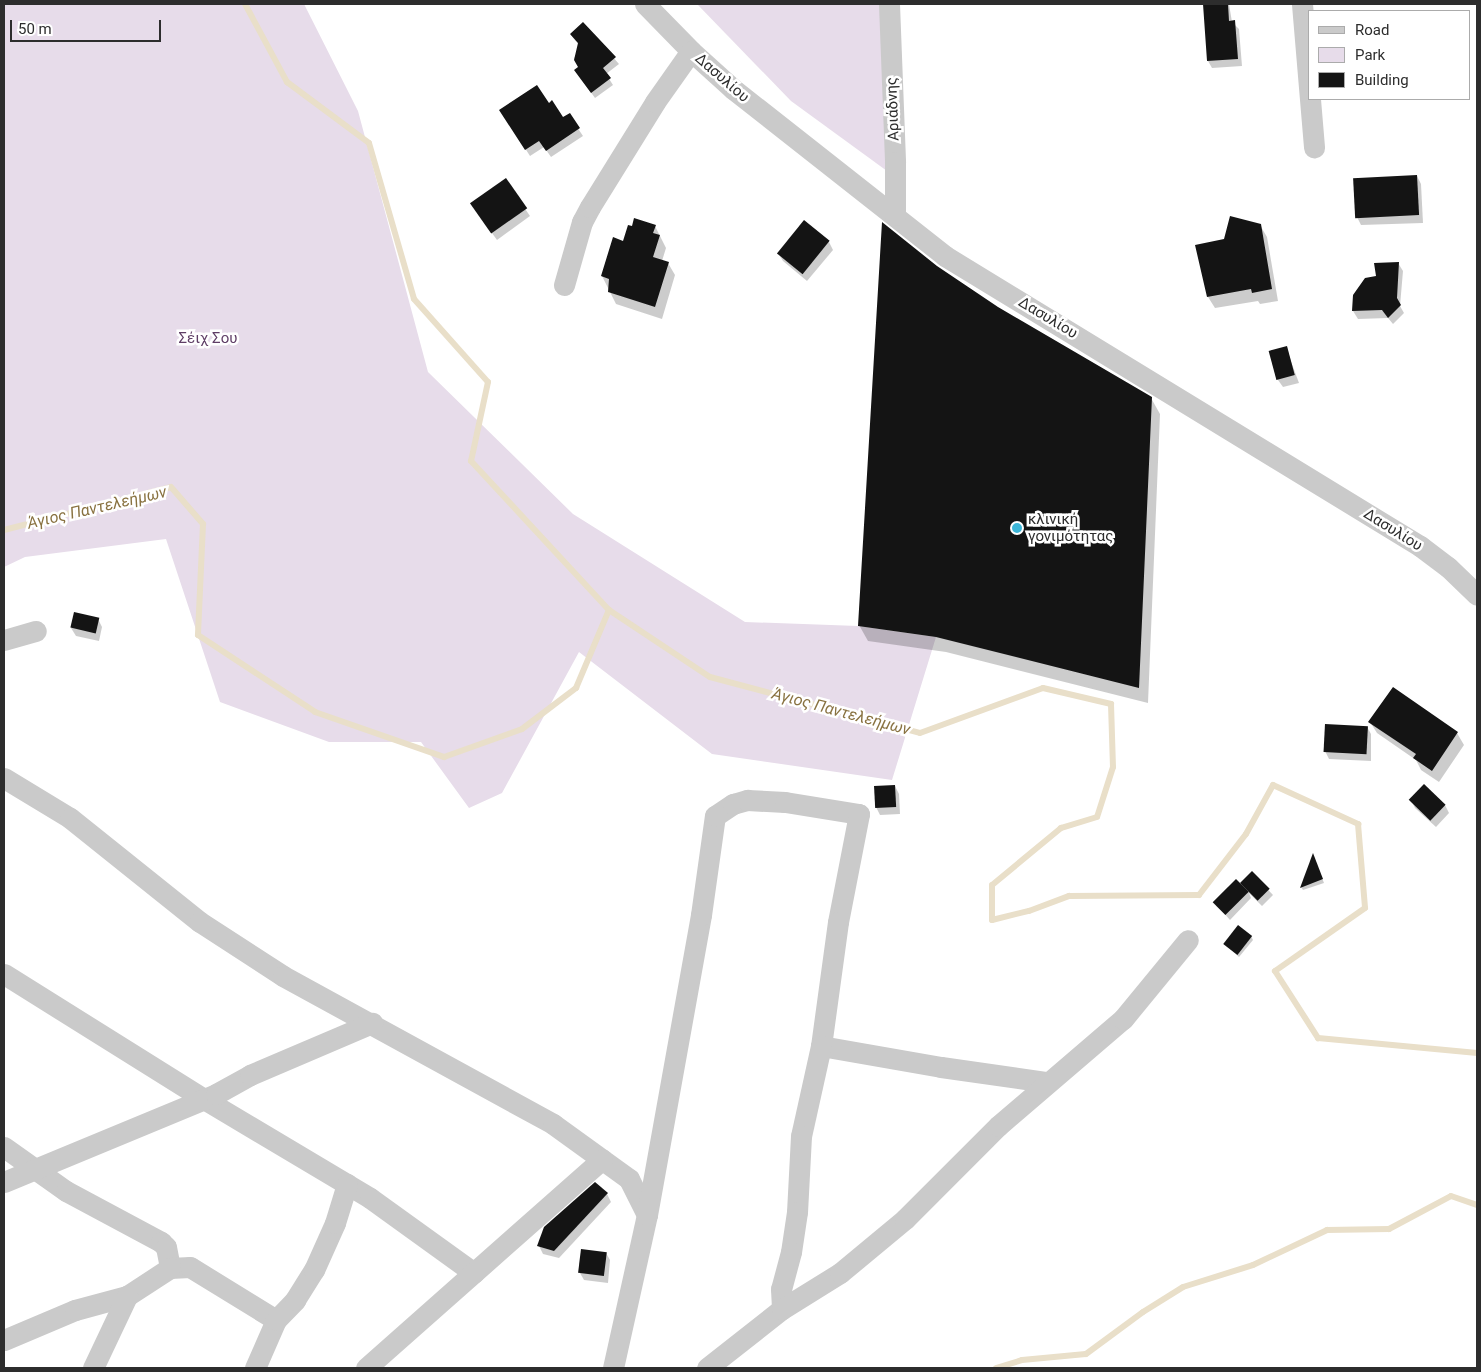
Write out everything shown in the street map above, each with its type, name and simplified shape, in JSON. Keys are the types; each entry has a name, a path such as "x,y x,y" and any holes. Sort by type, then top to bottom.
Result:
{"street":[{"name":"Δασυλίου","path":"645,4 691,51 734,89 945,256 1420,546 1448,567 1477,595"},
{"name":"Αριάδνης","path":"889,4 895,162 895,215"},
{"path":"1302,4 1308,76"},
{"path":"564,285 582,222 590,207 655,102 691,51"},
{"path":"1310,100 1314,148"},
{"path":"4,640 36,631"},
{"path":"4,778 70,818 217,934 283,976 372,1023 553,1124 629,1179 648,1215"},
{"path":"613,1368 648,1215 702,906 715,816 734,804 747,800 763,800 859,814 838,922 821,1046 801,1136 797,1212 791,1252 781,1289 782,1309"},
{"path":"707,1368 782,1309 840,1273 899,1225 998,1126 1047,1082 1076,1061 1123,1019 1188,940"},
{"path":"4,974 204,1099 347,1184 474,1273"},
{"path":"4,1182 204,1099 271,1066 372,1023"},
{"path":"821,1046 941,1067 1047,1082"},
{"path":"4,1147 38,1169 66,1191 161,1242 166,1247 170,1268"},
{"path":"366,1368 602,1159"},
{"path":"255,1368 276,1320 295,1300 314,1270 335,1223 347,1184"},
{"path":"4,1340 54,1318 127,1296 170,1268 190,1267 276,1320"},
{"path":"93,1368 127,1296"}],"green space":[{"name":"Σέιχ Σου","path":"4,4 304,4 358,111 428,372 573,514 745,622 858,626 936,637 892,780 712,754 579,652 502,793 469,808 421,742 329,742 220,702 166,539 25,557 4,567"},
{"path":"697,4 880,4 887,171 791,101"}],"building":[{"path":"1203,4 1228,4 1229,21 1235,20 1238,59 1207,61"},
{"path":"583,22 616,57 603,68 611,78 591,93 574,70 578,67 574,60 578,43 570,34"},
{"path":"537,85 549,103 552,100 563,117 570,113 580,128 546,151 539,141 525,150 499,110"},
{"path":"1417,175 1419,215 1355,218 1353,178"},
{"path":"506,178 527,208 491,234 470,203"},
{"path":"1230,216 1261,224 1272,289 1252,293 1251,289 1207,297 1195,245 1224,239"},
{"path":"634,218 656,225 653,233 660,235 653,257 669,262 655,307 608,292 609,279 601,276 613,237 623,241 628,225 632,226"},
{"path":"804,220 830,241 803,274 777,253"},
{"path":"882,222 937,266 998,307 1152,397 1139,688 936,637 858,626"},
{"path":"1399,262 1397,298 1401,305 1388,318 1382,310 1352,311 1353,295 1365,278 1376,276 1374,263"},
{"path":"1287,346 1295,375 1276,380 1269,351"},
{"path":"74,612 99,618 96,633 70,628"},
{"path":"1393,687 1458,732 1432,771 1413,758 1416,754 1368,722"},
{"path":"1325,724 1368,726 1366,754 1324,752"},
{"path":"1424,784 1446,805 1430,821 1409,800"},
{"path":"895,785 896,807 875,808 874,786"},
{"path":"1313,853 1323,879 1300,888"},
{"path":"1252,871 1270,889 1258,901 1240,883"},
{"path":"1236,879 1249,892 1225,915 1213,902"},
{"path":"1238,925 1252,936 1237,955 1223,944"},
{"path":"595,1182 608,1193 554,1251 537,1246 544,1227"},
{"path":"581,1249 607,1252 604,1276 578,1273"}],"waterway":[{"path":"245,4 287,82 369,143 414,299 488,382 471,461 609,610"},
{"name":"Άγιος Παντελεήμων","path":"4,530 171,487 203,524 198,635 315,712 444,757 522,729 576,688 609,610 710,677 920,733 1043,688 1111,704 1113,767 1097,817 1061,828 992,885 992,920 1029,911 1069,896 1199,895 1246,834 1273,785 1358,824 1365,908 1275,971 1318,1038 1477,1053"},
{"path":"996,1368 1022,1360 1086,1354 1143,1312 1183,1287 1253,1265 1327,1230 1389,1229 1451,1196 1477,1205"}],"place":[{"name":"κλινική γονιμότητας","path":"1017,528"}]}
